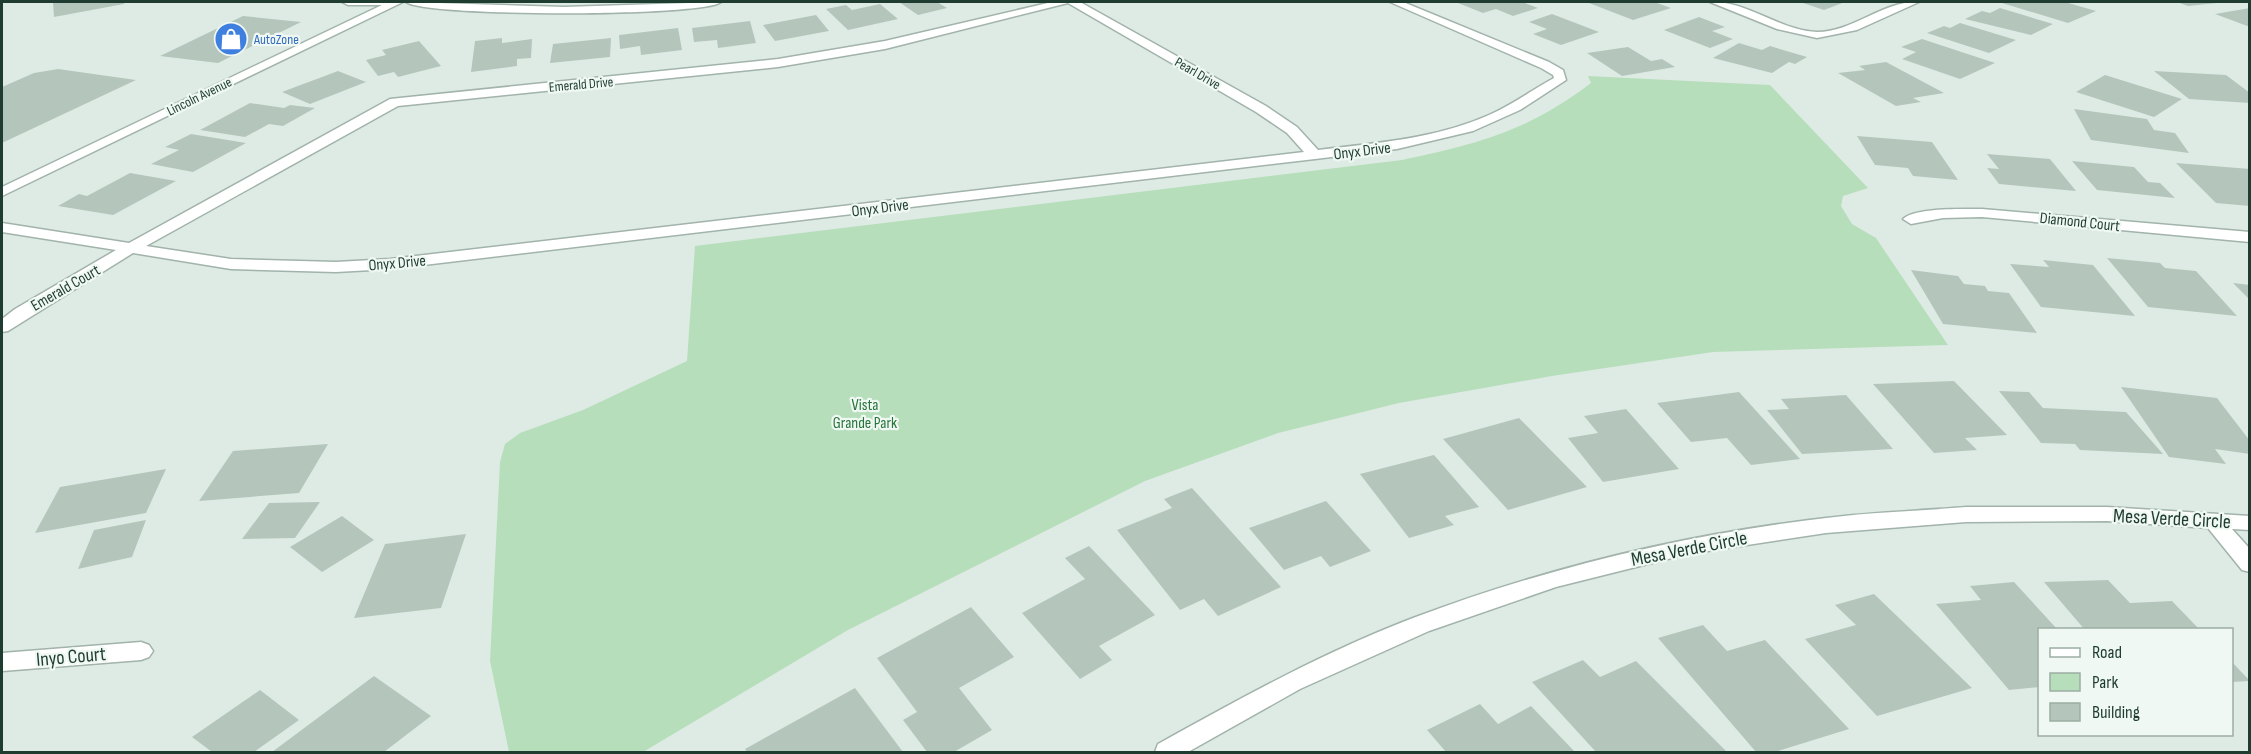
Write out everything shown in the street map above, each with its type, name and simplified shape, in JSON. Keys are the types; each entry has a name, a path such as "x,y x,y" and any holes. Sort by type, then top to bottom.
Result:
{"street":[{"path":"348,2 381,2"},
{"name":"Lincoln Avenue","path":"2,192 397,2"},
{"path":"412,2 480,8 575,10 716,2"},
{"name":"Emerald Drive","path":"129,249 395,102 676,75 800,60 885,45 1064,2"},
{"name":"Pearl Drive","path":"1073,2 1261,109 1292,130 1315,155"},
{"name":"Onyx Drive","path":"2,226 129,249 231,264 336,267 390,264 1397,145 1456,132 1509,111 1560,80 1559,73 1545,65 1395,2"},
{"path":"1716,2 1798,31 1818,35 1841,30 1913,2"},
{"name":"Diamond Court","path":"1911,219 1943,214 1982,213 2250,237"},
{"name":"Emerald Court","path":"2,327 21,313 129,249"},
{"name":"Mesa Verde Circle","path":"1167,753 1219,720 1327,664 1437,617 1629,559 1712,541 1801,527 2002,513 2094,514 2212,519 2250,523"},
{"path":"2212,519 2250,564"},
{"name":"Inyo Court","path":"2,662 141,651"}],"green space":[{"name":"Vista Grande Park","path":"1588,76 1770,85 1868,188 1843,196 1841,206 1852,224 1876,238 1948,345 1713,352 1552,376 1399,403 1278,433 1145,481 848,630 643,752 509,752 490,661 500,462 505,444 520,433 583,410 687,361 695,246 1402,160 1501,134 1568,99 1591,83"}],"building":[{"path":"53,2 124,2 124,4 54,17"},
{"path":"899,2 937,2 947,8 918,15"},
{"path":"1522,2 1538,8 1513,16 1496,9 1483,13 1458,3"},
{"path":"1654,2 1671,8 1633,20 1589,3"},
{"path":"1800,2 1845,2 1824,10"},
{"path":"2065,2 2096,11 2068,23 2002,3"},
{"path":"2177,2 2217,2 2217,3 2188,6"},
{"path":"880,4 898,19 848,30 826,9 846,5 852,10"},
{"path":"2000,8 2053,24 2031,35 1965,19 1982,11 1990,13"},
{"path":"2250,8 2250,27 2215,14"},
{"path":"1552,14 1599,32 1561,45 1533,34 1547,29 1529,22"},
{"path":"816,15 829,31 775,41 763,25"},
{"name":"AutoZone","path":"243,16 301,22 218,63 160,56"},
{"path":"1699,17 1725,27 1712,31 1733,39 1710,48 1664,30"},
{"path":"750,21 756,43 718,48 717,40 694,42 692,28"},
{"path":"1960,23 2016,40 1989,53 1927,33 1944,26 1950,28"},
{"path":"678,28 682,50 641,55 640,46 620,49 619,35"},
{"path":"502,38 502,43 532,39 531,58 517,59 517,66 471,72 475,41"},
{"path":"611,38 610,57 550,63 553,44"},
{"path":"1922,39 1995,63 1960,79 1902,59 1916,52 1901,47"},
{"path":"419,41 441,66 398,77 394,72 378,76 366,60 386,55 382,50"},
{"path":"1739,43 1762,50 1770,46 1807,57 1795,64 1789,62 1772,73 1713,58"},
{"path":"1628,47 1651,61 1662,59 1675,67 1622,76 1587,53"},
{"path":"1886,62 1944,93 1913,98 1921,102 1896,106 1838,73 1865,70 1859,66"},
{"path":"58,69 136,80 2,143 2,87 34,73"},
{"path":"338,71 366,82 310,104 282,92"},
{"path":"2154,71 2226,75 2250,93 2250,103 2189,99"},
{"path":"2105,75 2182,99 2154,117 2076,92"},
{"path":"250,103 284,108 290,105 315,108 283,126 269,124 245,137 200,130"},
{"path":"2074,109 2147,119 2154,130 2175,133 2189,153 2091,140"},
{"path":"191,134 246,143 193,172 151,164 179,150 165,147"},
{"path":"1857,136 1932,142 1958,180 1913,176 1908,168 1875,165"},
{"path":"1987,154 2050,159 2076,191 1999,184 1987,168 1999,169"},
{"path":"2072,161 2134,167 2148,182 2160,183 2175,198 2097,190"},
{"path":"2176,163 2250,169 2250,206 2216,203"},
{"path":"130,173 176,181 113,215 58,206 79,194 87,196"},
{"path":"2107,258 2160,263 2165,268 2196,271 2237,316 2148,307"},
{"path":"2043,260 2093,265 2135,316 2041,307 2010,264 2049,267"},
{"path":"1911,270 1958,276 1964,284 1985,286 1988,291 2009,293 2037,333 1943,324"},
{"path":"2233,283 2250,285 2250,300"},
{"path":"1954,381 2007,435 1965,438 1977,450 1934,453 1873,384"},
{"path":"2121,387 2217,398 2250,441 2250,454 2215,449 2226,464 2169,457"},
{"path":"1999,391 2029,392 2043,408 2126,412 2163,454 2080,450 2075,444 2041,443"},
{"path":"1739,392 1800,459 1751,465 1727,438 1691,442 1657,403"},
{"path":"1846,395 1893,449 1802,454 1767,410 1789,409 1781,399"},
{"path":"1626,409 1679,469 1603,482 1568,438 1598,433 1584,416"},
{"path":"1519,418 1587,487 1508,510 1443,439"},
{"path":"328,444 299,493 199,501 233,451"},
{"path":"1434,455 1479,507 1445,516 1454,525 1409,538 1360,474"},
{"path":"166,469 146,513 35,533 60,487"},
{"path":"1192,488 1281,587 1218,616 1204,599 1180,610 1117,530 1172,508 1164,499"},
{"path":"1326,501 1371,551 1330,567 1321,556 1284,570 1249,528"},
{"path":"320,502 295,538 242,539 269,503"},
{"path":"342,516 374,540 322,572 290,547"},
{"path":"146,520 132,557 78,569 94,530"},
{"path":"466,534 441,608 354,618 385,544"},
{"path":"1089,546 1155,615 1099,646 1112,660 1080,679 1022,613 1085,579 1065,558"},
{"path":"2108,580 2130,603 2172,601 2198,628 2083,628 2044,582"},
{"path":"2014,582 2056,628 2038,628 2038,687 2009,690 1936,604 1981,600 1970,586"},
{"path":"1874,594 1972,688 1877,716 1805,639 1856,625 1835,605"},
{"path":"971,607 1014,657 959,688 992,730 954,752 927,752 903,720 917,712 877,658"},
{"path":"1703,625 1727,651 1765,640 1849,729 1775,752 1756,752 1658,638"},
{"path":"1583,660 1600,677 1636,661 1727,752 1596,752 1532,682"},
{"path":"2233,663 2250,681 2233,682"},
{"path":"374,676 431,716 384,752 272,752"},
{"path":"855,688 903,752 747,752 745,749"},
{"path":"260,690 299,720 254,752 212,752 192,737"},
{"path":"1480,704 1498,724 1531,706 1575,752 1446,752 1427,730"}],"place":[{"name":"AutoZone","path":"231,39"}]}
